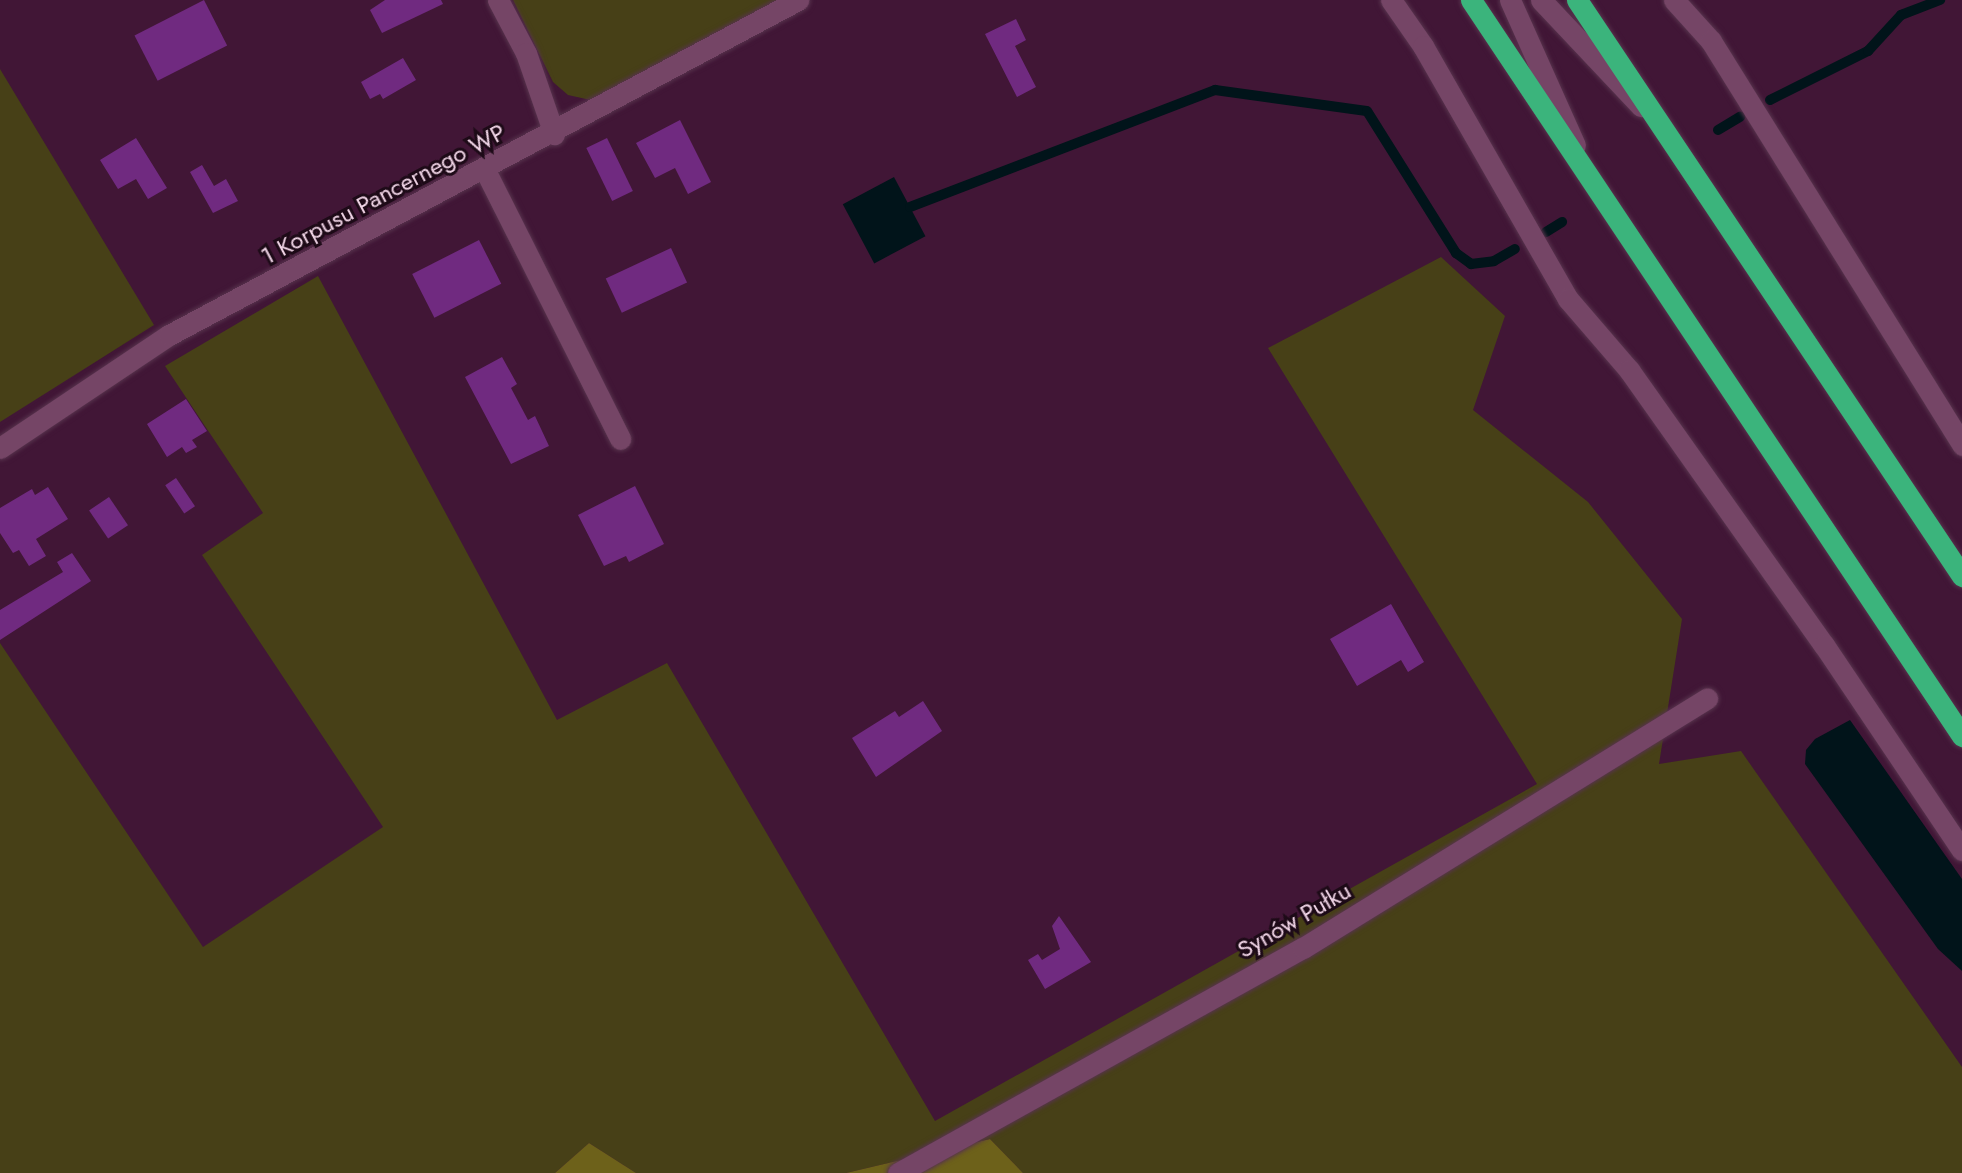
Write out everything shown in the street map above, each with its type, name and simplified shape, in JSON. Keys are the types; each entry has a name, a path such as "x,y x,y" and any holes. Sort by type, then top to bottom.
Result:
{"highway":[{"path":"1471,0 1962,736"},
{"path":"1577,0 1962,576"}],"street":[{"path":"498,0 526,53 554,134"},
{"name":"1 Korpusu Pancernego WP","path":"0,448 169,335 554,134 798,0"},
{"path":"1391,0 1423,46 1568,299 1629,370 1824,645 1962,850"},
{"path":"1510,0 1590,179"},
{"path":"1541,0 1665,131"},
{"path":"1674,0 1711,41 1962,445"},
{"path":"485,170 620,439"},
{"name":"Synów Pułku","path":"898,1173 1303,948 1707,698"}],"shaded area":[{"path":"513,0 779,0 595,101 568,95 553,82"},
{"path":"0,69 154,325 0,422"},
{"path":"894,177 925,236 874,263 843,204"},
{"path":"1441,257 1505,316 1473,410 1588,502 1682,619 1659,764 1741,751 1962,1067 1962,1173 1023,1173 990,1139 846,1173 636,1173 589,1143 555,1173 0,1173 0,643 203,947 383,827 202,555 263,513 165,366 318,276 557,720 667,663 935,1121 1537,784 1268,348"},
{"path":"1850,720 1962,879 1962,971 1938,949 1805,764 1806,750 1815,739"},
{"path":"990,1139 1023,1173 846,1173"},
{"path":"589,1143 636,1173 555,1173"}],"building":[{"path":"204,0 227,45 158,81 135,35"},
{"path":"385,0 441,0 443,4 382,33 370,10"},
{"path":"1016,19 1026,40 1015,46 1036,87 1017,97 985,34"},
{"path":"403,58 416,80 383,99 380,94 370,99 361,82"},
{"path":"680,120 711,182 688,194 675,168 655,178 636,143"},
{"path":"136,138 167,188 148,199 136,179 118,189 100,160"},
{"path":"607,138 633,191 612,201 586,148"},
{"path":"202,165 214,186 226,179 238,201 213,213 190,172"},
{"path":"479,240 501,284 434,318 412,274"},
{"path":"671,248 687,282 622,313 606,278"},
{"path":"502,357 517,384 511,388 528,420 535,416 549,446 511,464 465,377"},
{"path":"186,399 207,431 192,440 197,447 186,453 182,447 167,457 147,424"},
{"path":"176,478 195,506 184,513 165,485"},
{"path":"635,486 664,544 629,562 626,556 604,566 578,515"},
{"path":"48,487 68,519 36,539 46,556 29,566 19,550 13,553 0,533 0,508 32,489 35,495"},
{"path":"109,497 128,525 108,539 89,510"},
{"path":"72,553 91,581 0,640 0,610 63,572 57,562"},
{"path":"1391,604 1424,662 1408,672 1401,660 1357,686 1330,639"},
{"path":"923,701 942,731 876,777 852,738 895,711 899,717"},
{"path":"1059,916 1091,962 1045,989 1028,960 1038,954 1042,960 1060,949 1052,926"}],"waterway":[{"path":"1770,100 1868,51 1901,15 1940,0"},
{"path":"910,207 1215,90 1367,111 1456,253 1471,264 1494,261 1515,249"},
{"path":"1718,130 1740,117"},
{"path":"1546,232 1562,222"}]}
